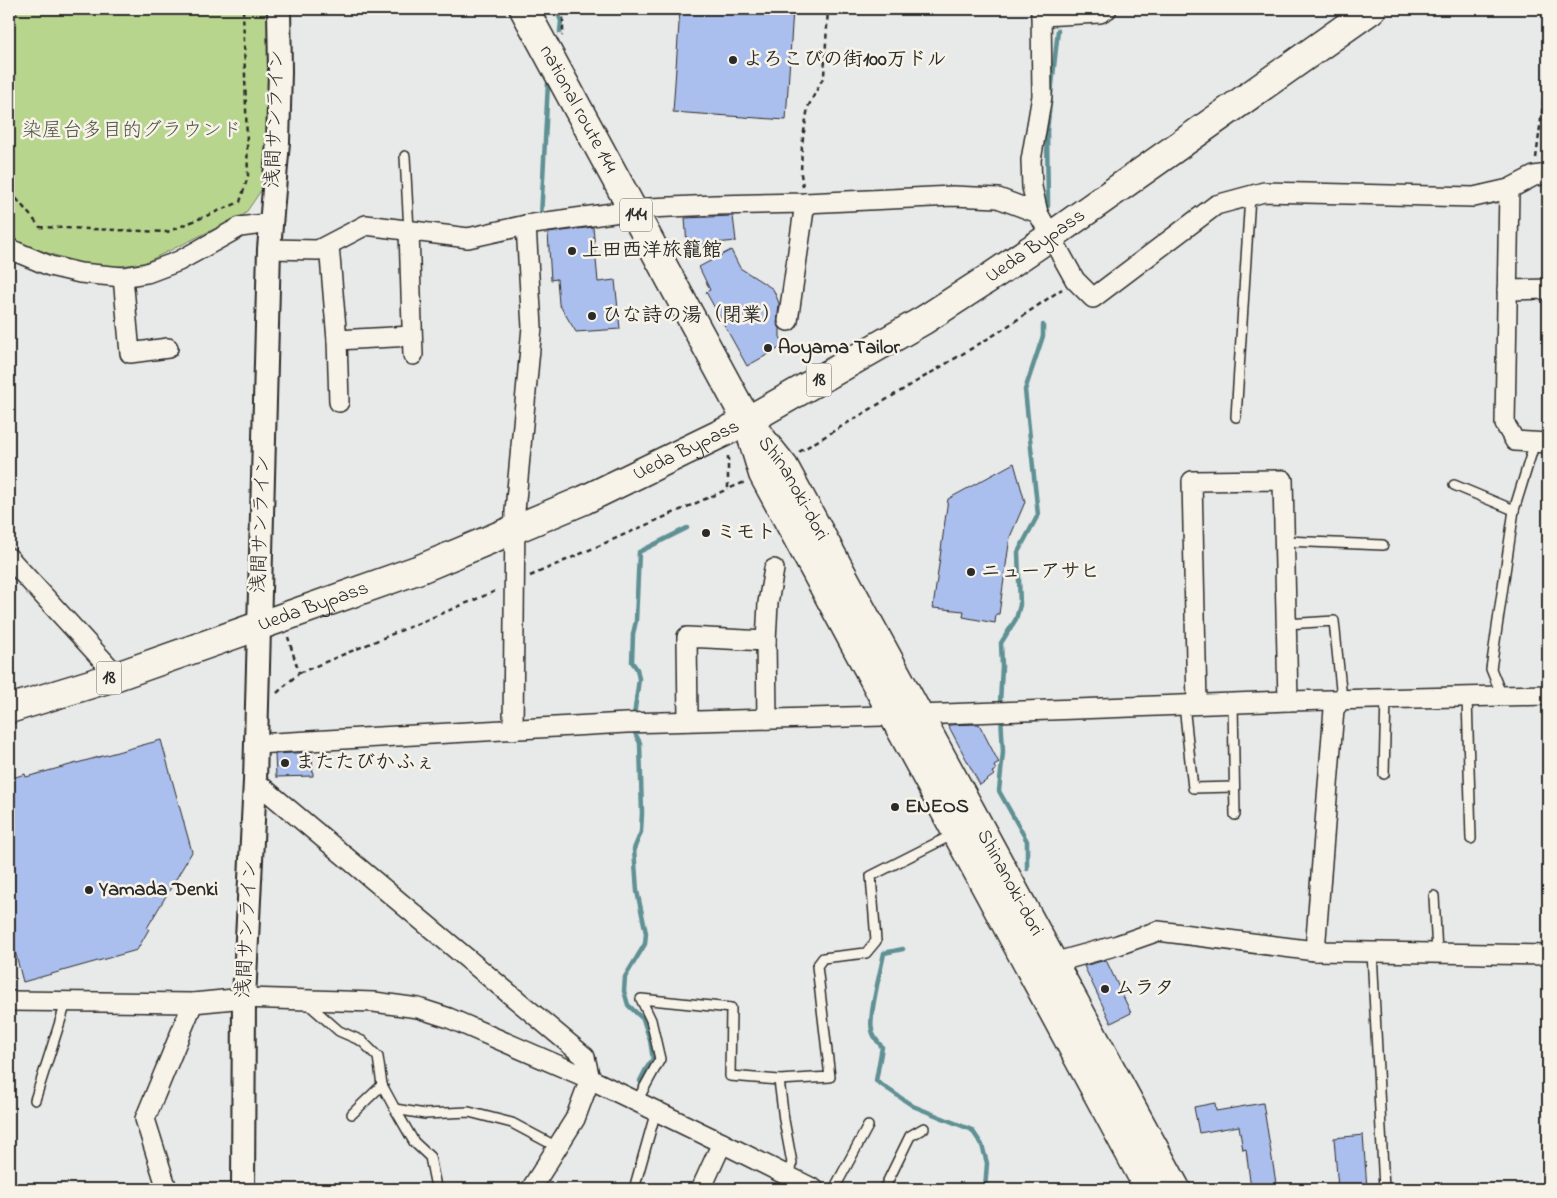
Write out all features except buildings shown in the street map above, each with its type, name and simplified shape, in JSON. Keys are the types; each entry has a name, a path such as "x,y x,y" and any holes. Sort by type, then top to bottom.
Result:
{"highway":[{"name":"national route 144","path":"524,9 747,421"},
{"name":"Ueda Bypass","path":"9,709 117,676 420,568 584,500 747,421 924,320 1044,225 1372,9"},
{"name":"Shinanoki-dori","path":"747,421 784,467 906,715 956,832 1149,1189"},
{"name":"Ueda Bypass","path":"9,693 208,644"},
{"name":"Shinanoki-dori","path":"906,715 1053,962 1176,1189"}],"street":[{"name":"浅間サンライン","path":"243,1189 244,998 255,781 269,249 280,72 279,9"},
{"path":"1107,9 1100,13 1041,13 1042,96 1031,160 1032,187 1044,225 1075,280 1093,298 1216,205 1264,192 1474,197 1509,189 1541,175"},
{"path":"1509,189 1505,424 1515,441 1541,443"},
{"path":"269,249 318,250 366,225 468,238 526,225 649,208 953,196 998,198 1044,225"},
{"path":"788,321 805,203"},
{"path":"10,249 50,266 65,270 123,276 147,273 178,261 240,227 271,223"},
{"path":"513,730 515,511 532,328 526,225"},
{"path":"409,230 413,355"},
{"path":"330,245 337,340 339,402"},
{"path":"123,276 130,352 168,348"},
{"path":"1507,290 1548,289"},
{"path":"337,340 412,336"},
{"path":"1190,704 1192,481 1283,480 1288,701"},
{"path":"9,558 110,668"},
{"path":"768,719 766,641 768,603 774,569"},
{"path":"688,721 687,638 766,641"},
{"path":"256,744 688,721 1386,698 1548,695"},
{"path":"1315,951 1334,709 1342,700"},
{"path":"255,781 585,1057 590,1079 575,1118 530,1189"},
{"path":"1053,962 1158,931 1315,951 1548,955"},
{"path":"9,1001 193,1003 244,998 374,1002 418,1008 449,1018 590,1079 814,1189"},
{"path":"167,1189 144,1119 193,1003"},
{"path":"701,1189 722,1143"}],"lane":[{"path":"405,156 409,230"},
{"path":"1236,417 1250,196"},
{"path":"1502,696 1491,669 1514,510 1541,443"},
{"path":"1454,485 1514,510"},
{"path":"1285,541 1383,545"},
{"path":"1286,624 1334,621 1342,700"},
{"path":"1467,697 1471,839"},
{"path":"1384,774 1386,698"},
{"path":"1233,703 1235,815"},
{"path":"1190,704 1193,788 1234,787"},
{"path":"637,1101 660,1059 651,1020 641,999 731,1008 730,1076 779,1080 830,1077 817,966 823,958 866,953 876,941 871,876 956,832"},
{"path":"1434,896 1437,953"},
{"path":"1372,952 1384,1189"},
{"path":"304,1000 339,1031 362,1041 378,1057 382,1084 394,1109 414,1142 430,1156 436,1187"},
{"path":"35,1100 66,1002"},
{"path":"779,1080 792,1162 787,1175"},
{"path":"352,1114 382,1084"},
{"path":"394,1109 425,1114 469,1112 512,1123 557,1147"},
{"path":"634,1189 656,1111"},
{"path":"834,1189 868,1126"},
{"path":"884,1189 910,1136 924,1128"}],"path":[{"path":"9,22 18,9"},
{"path":"9,118 15,197 40,227 167,232 240,202 248,176 243,9"},
{"path":"560,9 563,18 564,34"},
{"path":"805,203 801,174 802,144 808,107 824,76 828,9"},
{"path":"1541,175 1543,104 1548,84"},
{"path":"794,455 999,332 1075,280"},
{"path":"728,456 728,489 751,480"},
{"path":"274,696 299,673 288,636"}],"green space":[{"name":"染屋台多目的グラウンド","path":"9,9 269,9 271,78 266,183 245,214 144,263 112,267 83,264 19,244 9,228"}],"waterway":[{"path":"556,9 561,21 560,32"},
{"path":"1048,206 1047,131 1058,30"},
{"path":"541,217 548,83"},
{"path":"1000,703 1001,643 1016,619 1020,605 1018,552 1038,515 1025,390 1043,336 1043,325"},
{"path":"634,716 639,679 637,669 632,662 639,552 687,528"},
{"path":"1001,715 1003,752 999,791 1027,841 1027,869"},
{"path":"634,731 640,743 642,813 641,832 634,849 637,891 646,933 645,944 625,977 624,991 628,1005 643,1019 650,1040 653,1059 640,1081 643,1085"},
{"path":"903,949 884,953 875,993 871,1024 875,1037 882,1047 876,1081 913,1106 972,1130 982,1145 987,1163 985,1189"}],"place":[{"name":"よろこびの街100万ドル","path":"733,60"},
{"name":"上田西洋旅籠館","path":"572,251"},
{"name":"ひな詩の湯（閉業）","path":"592,316"},
{"name":"Aoyama Tailor","path":"768,348"},
{"name":"ミモト","path":"706,533"},
{"name":"ニューアサヒ","path":"971,572"},
{"name":"またたびかふぇ","path":"285,763"},
{"name":"ENEOS","path":"895,807"},
{"name":"Yamada Denki","path":"89,890"},
{"name":"ムラタ","path":"1105,989"}]}
